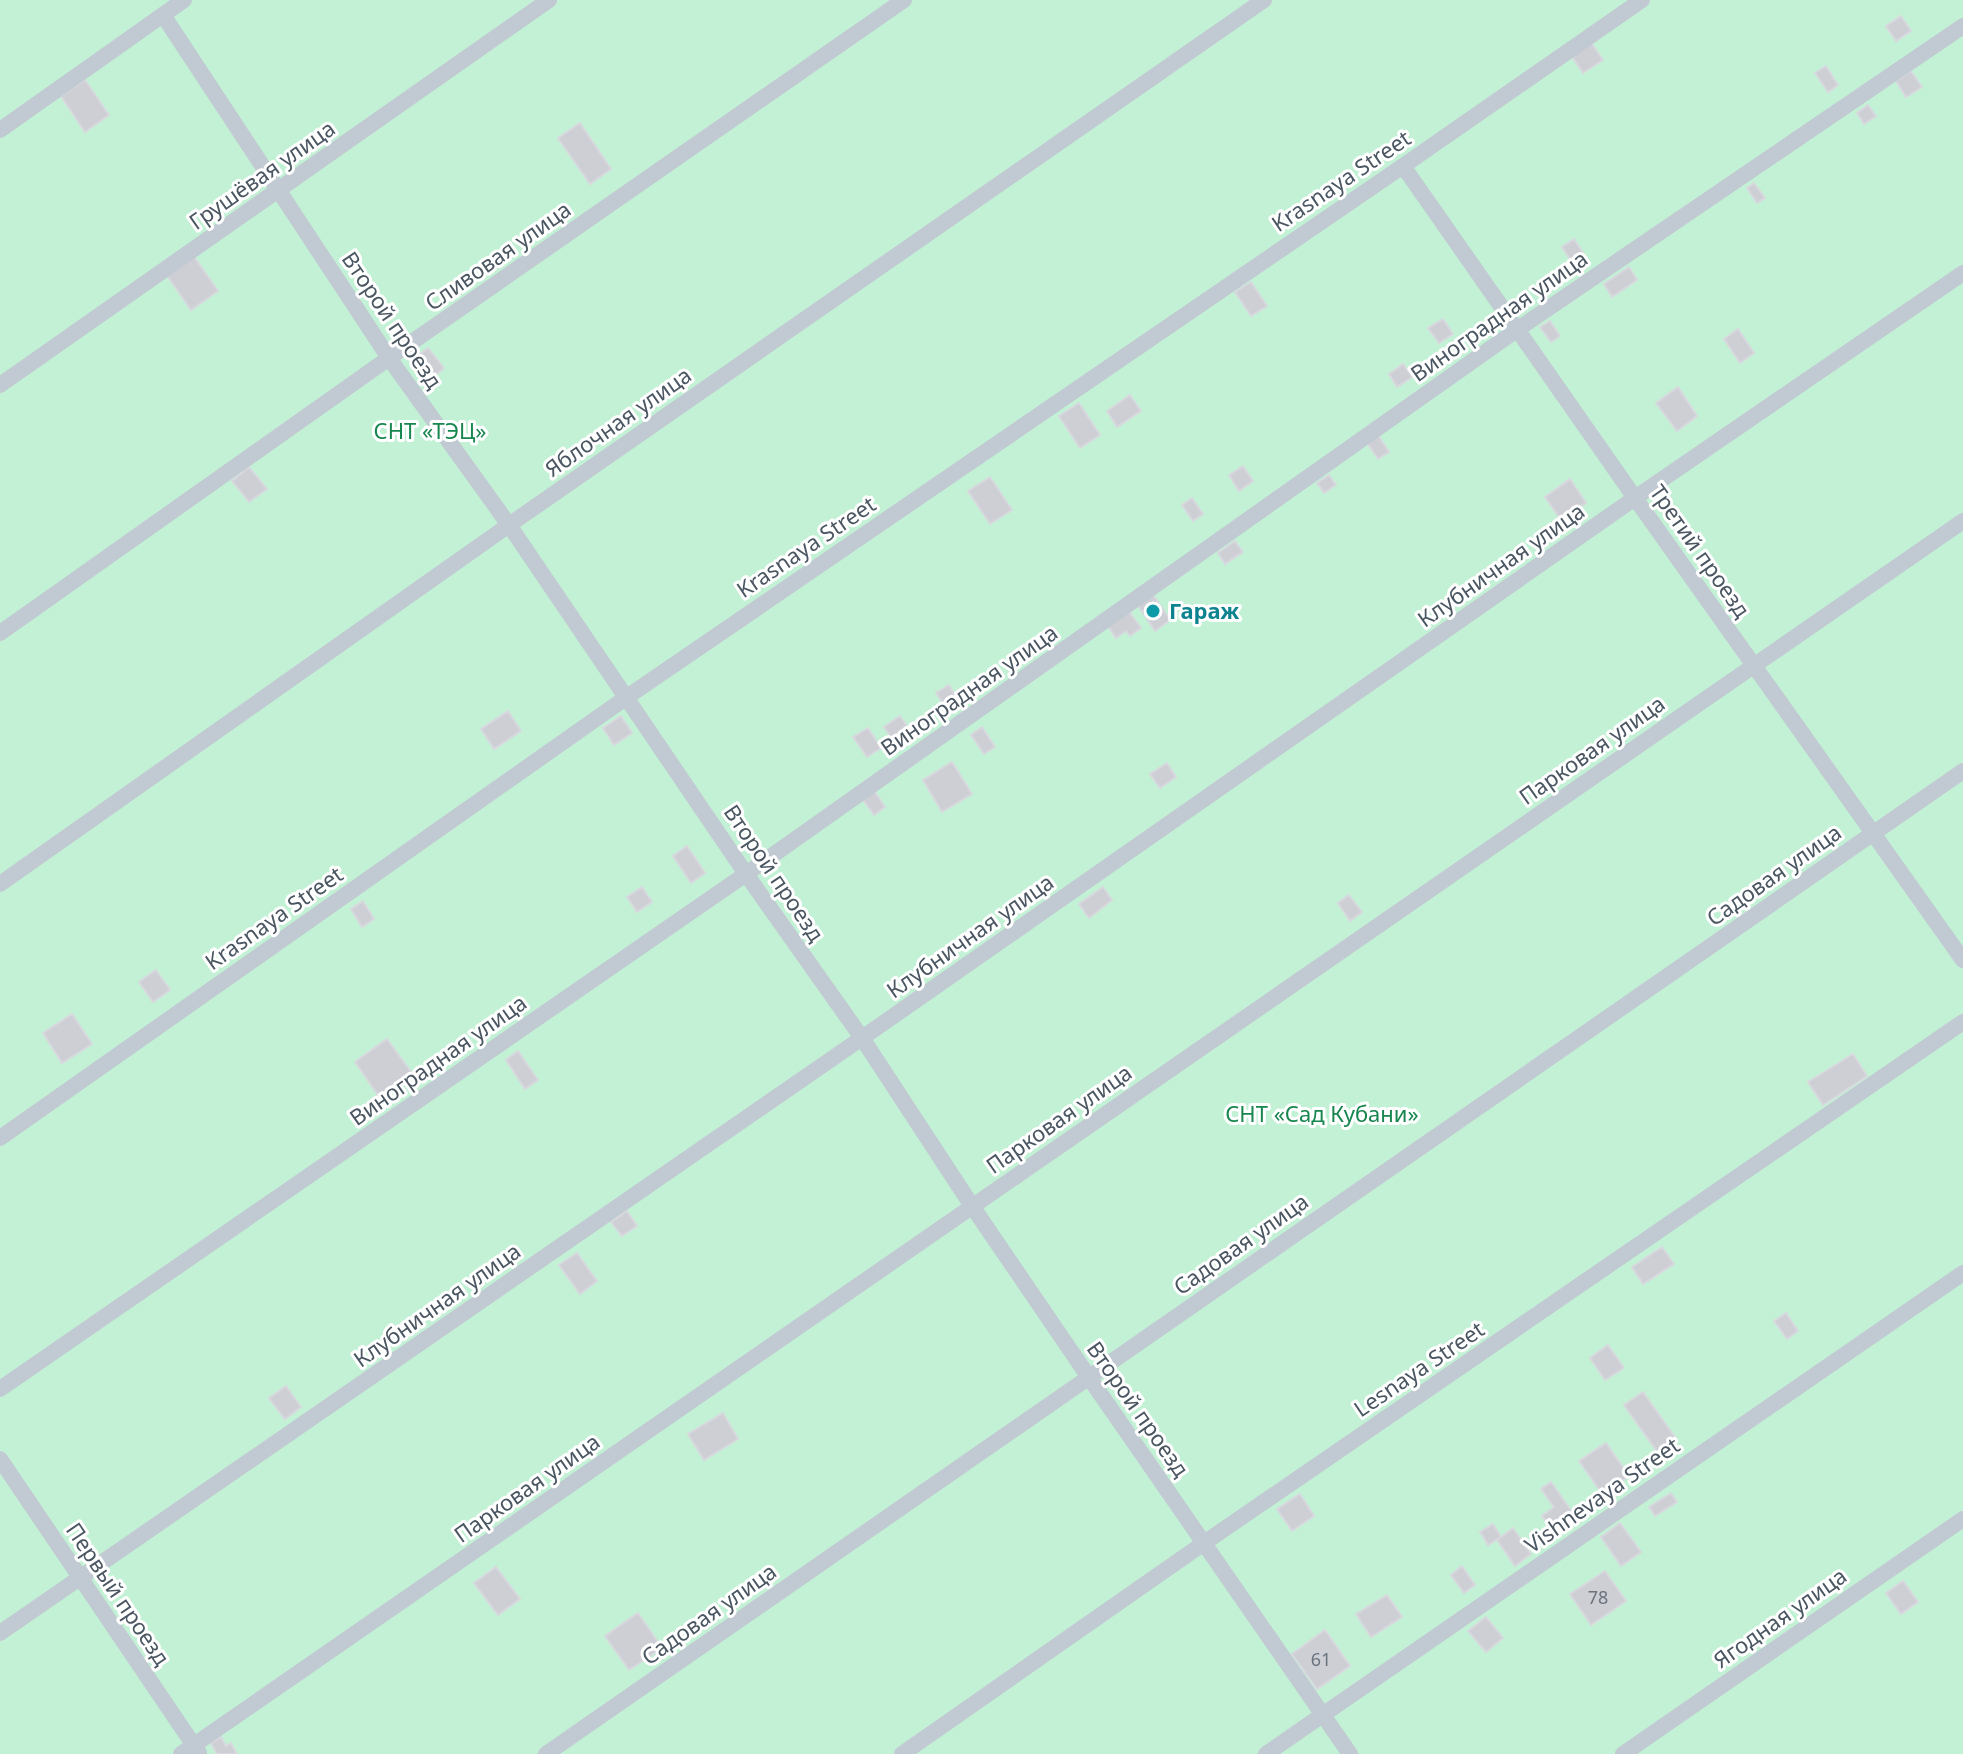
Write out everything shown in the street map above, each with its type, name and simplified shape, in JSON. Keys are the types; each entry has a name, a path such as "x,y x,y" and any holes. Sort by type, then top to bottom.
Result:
{"street":[{"path":"0,130 184,0"},
{"name":"Грушёвая улица","path":"0,385 549,0"},
{"name":"Сливовая улица","path":"0,633 904,0"},
{"name":"Яблочная улица","path":"0,884 509,525 1264,0"},
{"name":"Krasnaya Street","path":"0,1138 627,697 1642,0"},
{"name":"Второй проезд","path":"163,15 389,358 509,525 746,874 862,1038 1088,1376 1350,1754"},
{"name":"Виноградная улица","path":"0,1389 746,874 1518,329 1963,26"},
{"name":"Третий проезд","path":"1403,166 1963,960"},
{"name":"Клубничная улица","path":"0,1633 1963,273"},
{"name":"Парковая улица","path":"191,1751 1963,521"},
{"name":"Садовая улица","path":"546,1754 1963,771"},
{"name":"Lesnaya Street","path":"902,1754 1963,1022"},
{"name":"Vishnevaya Street","path":"1266,1754 1963,1273"},
{"name":"Первый проезд","path":"0,1459 191,1751"},
{"name":"Ягодная улица","path":"1623,1754 1963,1519"}],"green space":[{"name":"СНТ «Сад Кубани»","path":"0,0 1963,0 1963,1754 0,1754"}],"building":[{"path":"1901,16 1911,31 1896,41 1886,26"},
{"path":"1590,41 1603,60 1583,73 1570,54"},
{"path":"1826,66 1838,85 1828,92 1815,73"},
{"path":"1911,71 1922,87 1906,97 1896,81"},
{"path":"85,80 109,115 85,132 61,96"},
{"path":"1868,105 1876,116 1864,124 1857,113"},
{"path":"580,123 611,169 590,184 558,138"},
{"path":"1754,183 1765,198 1757,203 1747,188"},
{"path":"1574,239 1583,253 1571,261 1562,247"},
{"path":"193,255 218,291 191,310 166,274"},
{"path":"1629,267 1637,280 1612,297 1604,284"},
{"path":"1251,282 1267,306 1251,316 1235,292"},
{"path":"1443,319 1453,334 1439,343 1428,328"},
{"path":"1550,321 1560,336 1551,342 1540,327"},
{"path":"1738,329 1754,353 1740,363 1724,339"},
{"path":"428,348 444,368 430,380 414,359"},
{"path":"1403,364 1412,377 1397,387 1389,374"},
{"path":"1678,387 1697,416 1677,431 1656,403"},
{"path":"1130,395 1141,411 1117,427 1107,411"},
{"path":"1079,403 1100,435 1080,448 1059,416"},
{"path":"1376,432 1389,452 1378,459 1365,440"},
{"path":"1243,466 1253,481 1239,491 1229,475"},
{"path":"249,467 267,489 249,502 232,481"},
{"path":"1329,475 1336,485 1324,493 1317,483"},
{"path":"990,477 1012,510 990,524 968,491"},
{"path":"1570,479 1586,503 1561,520 1545,497"},
{"path":"1192,498 1203,514 1193,521 1182,505"},
{"path":"1235,541 1243,552 1225,564 1218,553"},
{"name":"Гараж","path":"1150,590 1170,620 1155,631 1135,601"},
{"path":"1128,610 1141,628 1130,636 1126,631 1116,638 1107,625"},
{"path":"949,685 955,695 943,703 936,693"},
{"path":"508,711 521,731 494,749 481,729"},
{"path":"621,716 632,733 614,745 603,728"},
{"path":"900,716 909,729 893,740 884,727"},
{"path":"982,727 995,747 984,754 971,735"},
{"path":"868,728 881,748 867,757 853,737"},
{"path":"952,762 972,794 942,812 923,780"},
{"path":"1167,763 1176,777 1160,788 1150,774"},
{"path":"873,789 885,807 874,815 861,797"},
{"path":"687,846 705,873 691,883 673,856"},
{"path":"642,887 652,902 637,912 627,897"},
{"path":"1103,887 1112,900 1089,918 1079,904"},
{"path":"1349,895 1362,912 1350,921 1338,903"},
{"path":"363,901 374,919 362,927 351,909"},
{"path":"156,970 170,990 153,1002 139,982"},
{"path":"72,1014 92,1044 62,1063 43,1033"},
{"path":"387,1039 411,1072 378,1095 355,1062"},
{"path":"518,1051 538,1080 525,1089 506,1060"},
{"path":"1853,1054 1867,1076 1823,1105 1808,1082"},
{"path":"627,1211 637,1226 622,1236 611,1222"},
{"path":"1662,1247 1674,1264 1643,1284 1632,1267"},
{"path":"577,1253 597,1281 580,1294 559,1265"},
{"path":"1786,1313 1798,1331 1787,1339 1774,1321"},
{"path":"1608,1345 1624,1368 1605,1380 1590,1358"},
{"path":"286,1386 301,1407 285,1419 269,1398"},
{"path":"1643,1392 1677,1440 1658,1453 1624,1405"},
{"path":"723,1413 738,1439 704,1460 688,1434"},
{"path":"1606,1443 1629,1476 1603,1495 1579,1461"},
{"path":"1551,1482 1575,1516 1554,1532 1542,1516 1554,1507 1541,1489"},
{"path":"1671,1493 1677,1502 1655,1516 1649,1507"},
{"path":"1300,1494 1314,1516 1292,1531 1277,1509"},
{"path":"1620,1523 1641,1552 1621,1566 1601,1537"},
{"path":"1493,1524 1501,1537 1488,1545 1480,1532"},
{"path":"1513,1528 1531,1554 1515,1566 1497,1540"},
{"path":"1462,1566 1475,1585 1464,1593 1451,1575"},
{"path":"496,1567 520,1599 498,1615 474,1583"},
{"path":"1605,1571 1626,1601 1591,1625 1570,1594"},
{"path":"1903,1581 1918,1602 1901,1614 1886,1593"},
{"path":"1387,1595 1402,1617 1371,1637 1356,1614"},
{"path":"638,1613 662,1648 629,1670 605,1636"},
{"path":"1486,1617 1503,1638 1486,1652 1468,1631"},
{"path":"1325,1630 1350,1666 1317,1689 1292,1654"},
{"path":"221,1737 226,1746 231,1743 237,1754 217,1754 211,1743"}],"place":[{"name":"Гараж","path":"1153,611"}],"park label":[{"name":"СНТ «ТЭЦ»","path":"430,431"}]}
